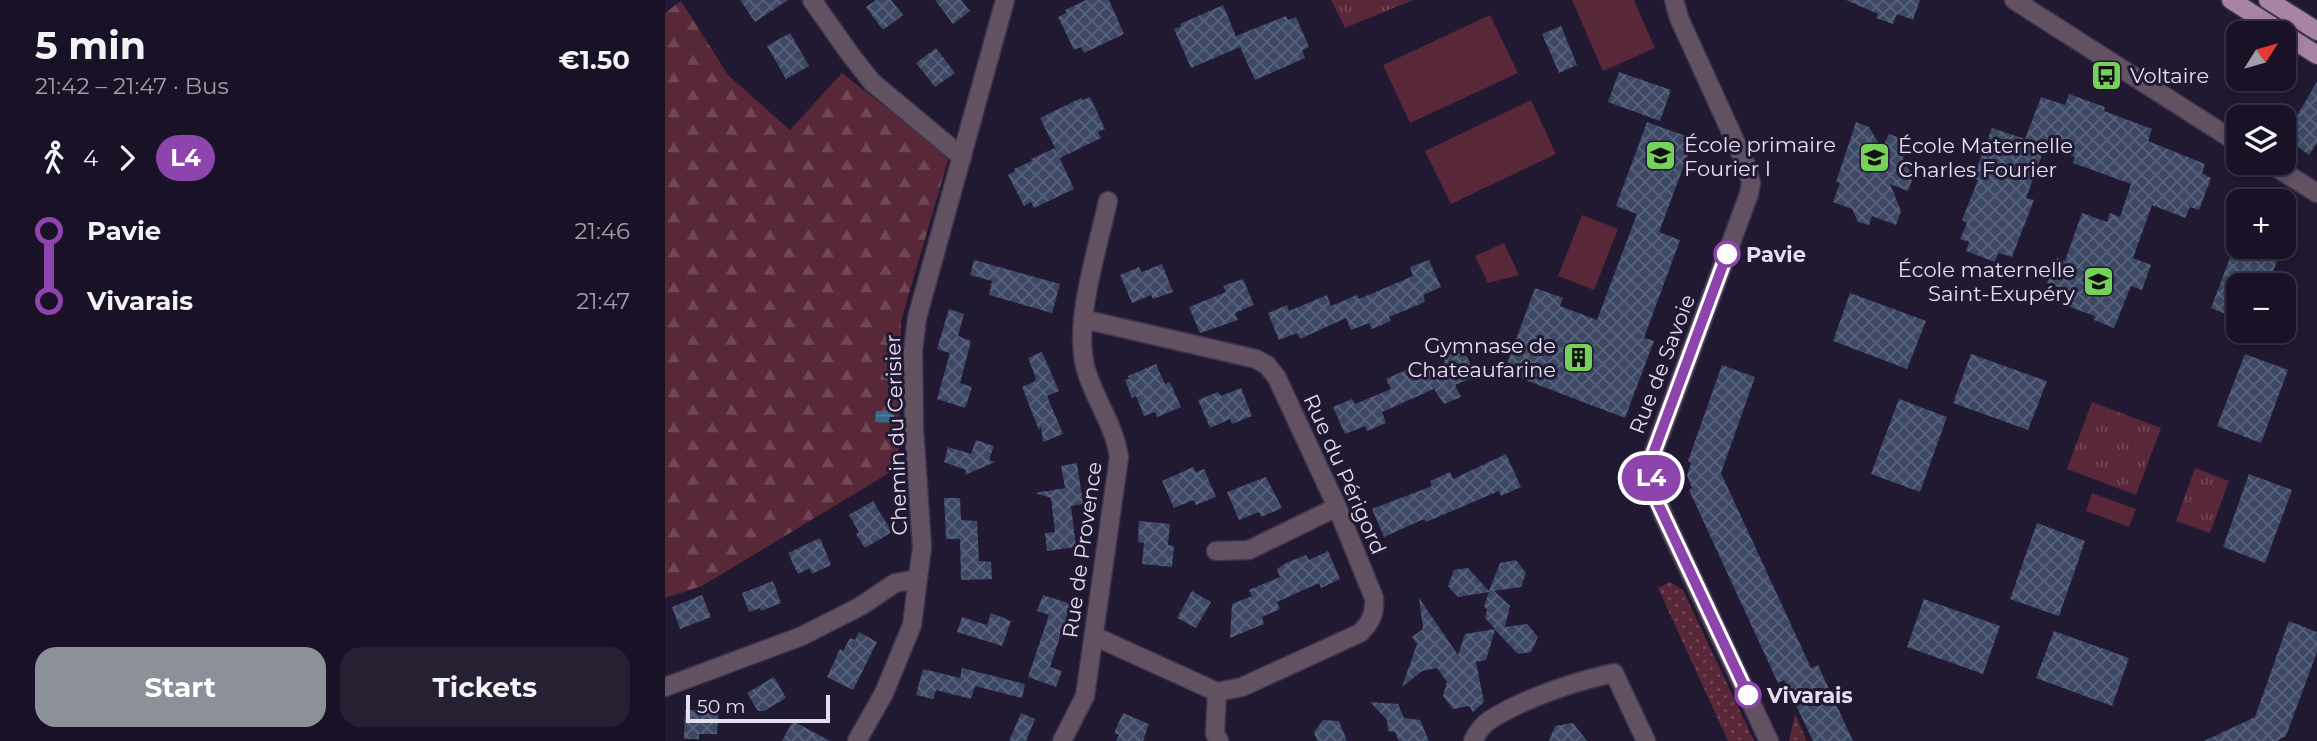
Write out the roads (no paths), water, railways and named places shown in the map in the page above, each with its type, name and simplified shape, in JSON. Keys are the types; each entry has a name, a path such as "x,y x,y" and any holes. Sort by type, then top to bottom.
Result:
{"main road":[{"path":"2231,0 2263,21"},
{"path":"2268,0 2317,31"},
{"path":"2296,42 2317,55"}],"street":[{"path":"812,0 872,82 962,157"},
{"name":"Chemin du Cerisier","path":"857,741 884,693 912,625 922,547 914,415 913,351 916,318 1005,0"},
{"name":"Rue de Savoie","path":"1674,0 1679,18 1746,165 1751,183 1653,454 1651,482 1681,555 1769,741"},
{"path":"2014,0 2226,136"},
{"path":"2288,175 2317,193"},
{"name":"Rue de Provence","path":"1062,741 1085,696 1119,457 1111,424 1086,368 1082,346 1083,319 1108,201"},
{"name":"Rue du Périgord","path":"1083,319 1256,359 1267,365 1277,378 1337,507 1374,598 1375,610 1369,625 1360,633 1242,687 1217,692"},
{"path":"1216,551 1249,550 1337,507"},
{"path":"665,687 802,636 861,606 895,583 918,579"},
{"path":"1094,636 1217,692 1213,739"},
{"path":"1473,741 1478,731 1490,720 1579,681 1614,673 1646,741"}],"water":[{"path":"876,411 894,411 894,423 875,422"}],"place":[{"name":"Voltaire","path":"2107,75"},
{"name":"École primaire Fourier I","path":"1661,156"},
{"name":"École Maternelle Charles Fourier","path":"1875,157"},
{"name":"Pavie","path":"1727,254"},
{"name":"École maternelle Saint-Exupéry","path":"2098,281"},
{"name":"Gymnase de Chateaufarine","path":"1579,357"},
{"name":"Vivarais","path":"1748,695"}]}
